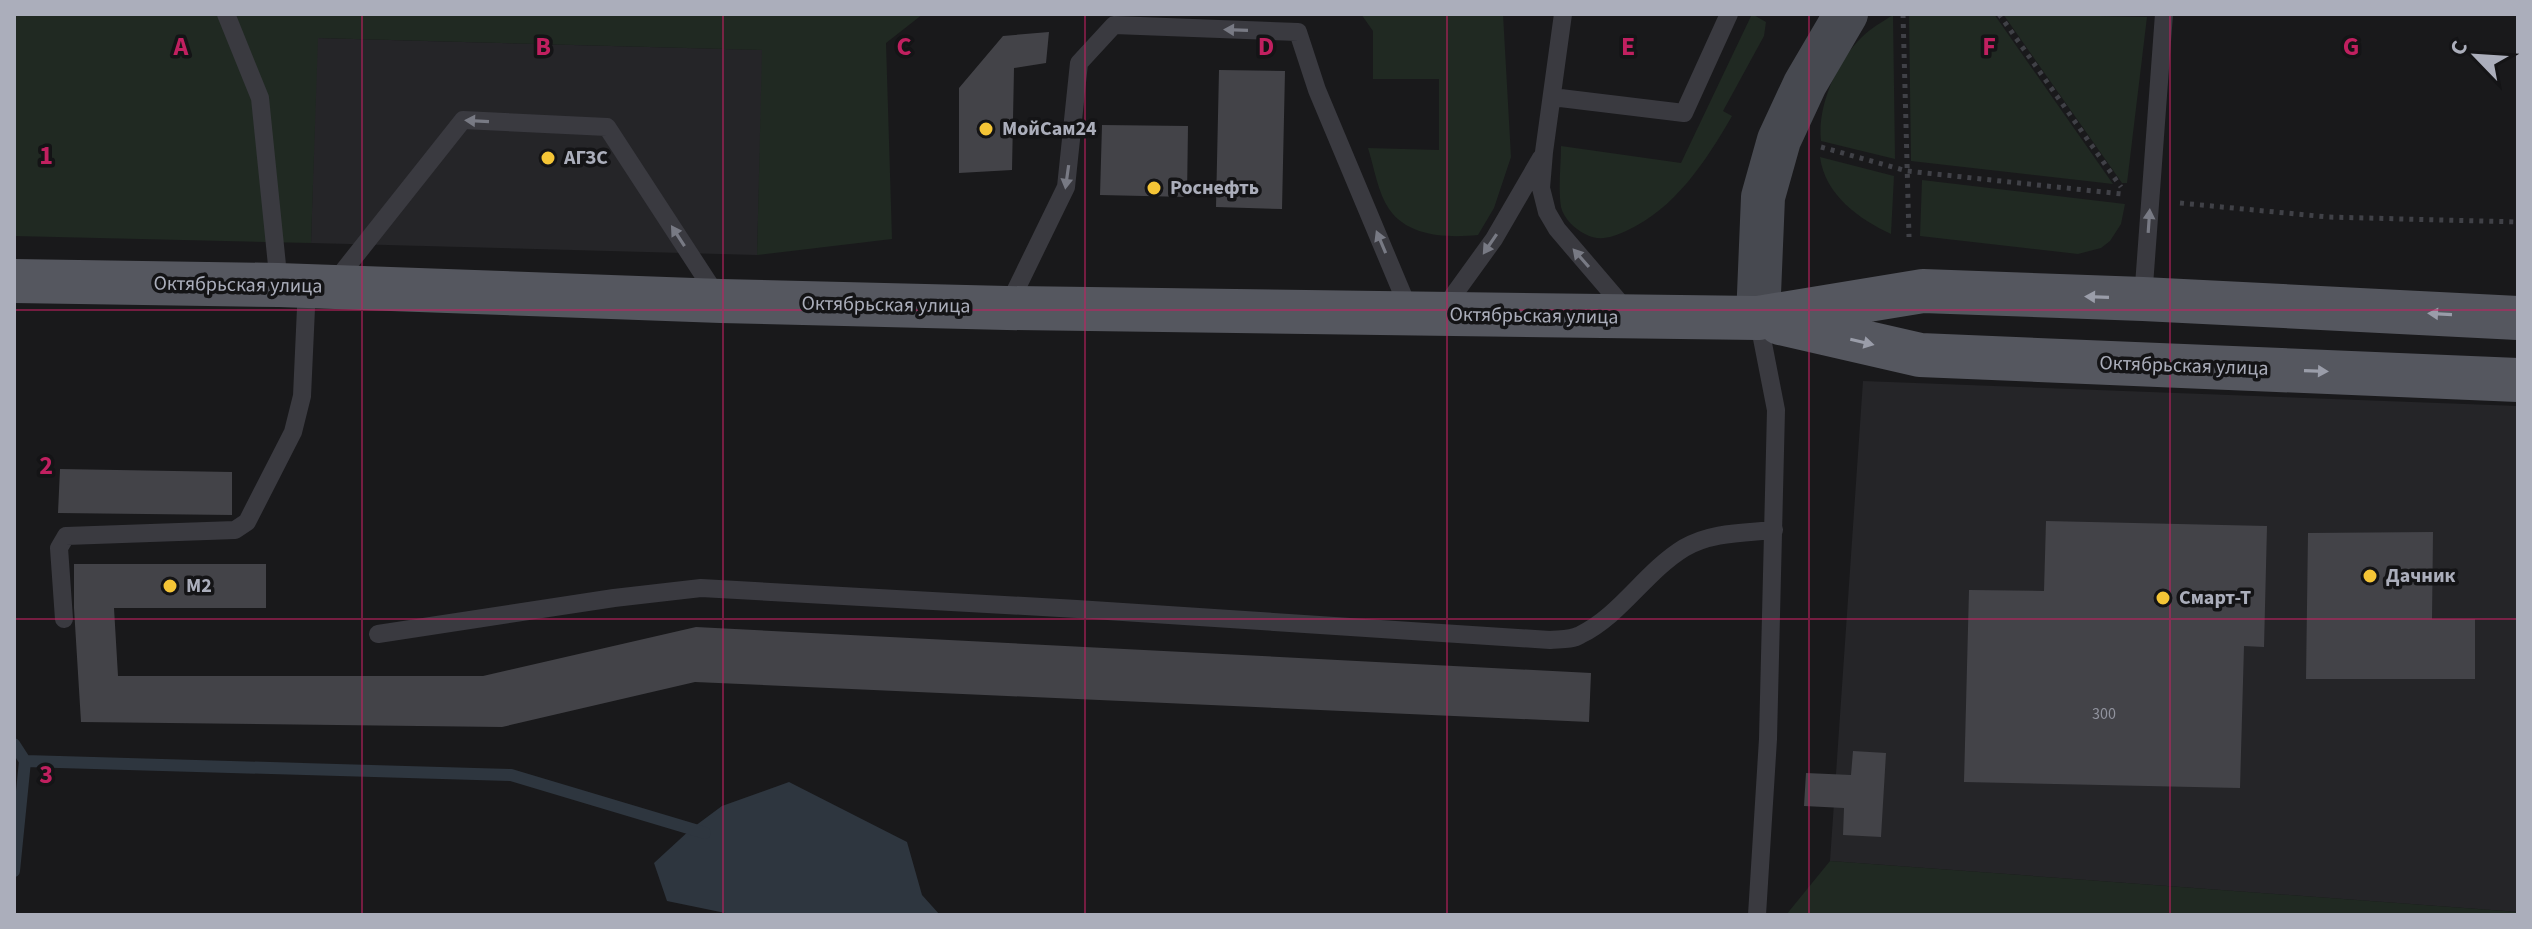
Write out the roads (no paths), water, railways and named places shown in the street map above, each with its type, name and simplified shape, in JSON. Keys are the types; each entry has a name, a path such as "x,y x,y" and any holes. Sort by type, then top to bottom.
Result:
{"main road":[{"path":"1758,318 1763,197 1779,140 1805,84 1844,15"},
{"name":"Октябрьская улица","path":"14,281 306,286 1007,308 1758,318 1923,291 2517,317"},
{"name":"Октябрьская улица","path":"1758,318 1920,355 2518,380"}],"lane":[{"path":"64,619 59,548 66,536 235,530 247,522 293,432 302,396 306,286 260,98 226,14"},
{"path":"1563,14 1541,188 1551,220 1632,317"},
{"path":"1552,97 1683,113 1687,111 1725,14"},
{"path":"2143,299 2164,14"},
{"path":"1007,308 1066,187 1079,63 1114,25 1298,32 1317,90 1425,315 1494,239 1544,152"},
{"path":"306,286 463,120 607,127 721,301"},
{"path":"1757,915 1768,739 1776,410 1758,318"},
{"path":"378,634 701,588 1550,640 1577,637 1604,619 1659,566 1687,547 1717,535 1774,530"}],"waterway":[{"path":"14,744 25,761 14,871"},
{"path":"25,761 511,775 705,833"}],"place":[{"name":"МойСам24","path":"986,129"},
{"name":"АГЗС","path":"548,158"},
{"name":"Роснефть","path":"1154,188"},
{"name":"Дачник","path":"2370,576"},
{"name":"М2","path":"170,586"},
{"name":"Смарт-Т","path":"2163,598"}]}
